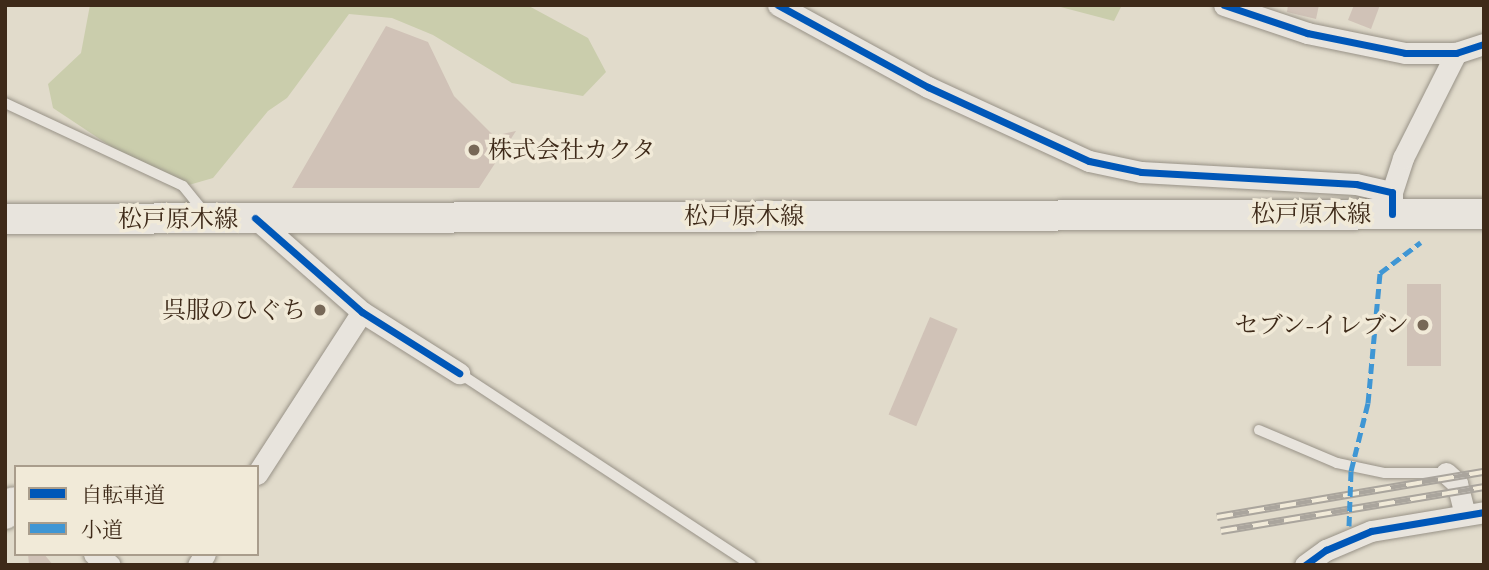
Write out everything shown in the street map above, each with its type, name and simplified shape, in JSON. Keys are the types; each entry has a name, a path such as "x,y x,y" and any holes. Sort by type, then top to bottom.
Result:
{"main road":[{"name":"松戸原木線","path":"5,219 210,219 1392,203 1484,214"}],"street":[{"path":"778,5 928,87 1089,161 1141,172 1356,184 1392,203 1403,158 1456,53"},
{"path":"1224,5 1254,10 1357,45 1405,53 1456,53 1484,44"},
{"path":"255,218 362,312 459,373"},
{"path":"259,471 362,312"},
{"path":"1305,565 1326,550 1371,531 1474,513 1457,483 1446,473"}],"lane":[{"path":"5,103 183,186 210,219"},
{"path":"459,373 751,565"},
{"path":"1259,430 1337,463 1385,473 1446,473"}],"green space":[{"path":"90,5 527,5 588,38 606,72 583,96 512,83 433,35 392,18 349,14 287,98 268,111 213,178 175,189 53,108 48,84 81,53"},
{"path":"1053,5 1122,5 1114,21"}],"building":[{"path":"1288,5 1319,5 1316,19 1287,12"},
{"path":"1354,5 1380,5 1371,29 1348,20"},
{"path":"386,26 428,42 454,96 494,136 516,131 479,188 292,188"},
{"name":"セブン-イレブン","path":"1407,284 1441,284 1441,366 1407,366"},
{"path":"930,317 958,329 916,426 889,415"},
{"path":"28,556 46,556 53,565 29,565"}],"railway":[{"path":"1217,517 1484,472"},
{"path":"1221,531 1484,487"}],"marked path":[{"path":"1349,526 1351,471 1368,403 1380,273 1421,242"}],"cycle path":[{"path":"778,5 928,87 1089,161 1141,172 1356,184 1392,192 1392,214"},
{"path":"1224,5 1307,33 1405,53 1456,53 1484,44"},
{"path":"255,218 362,312 459,373"},
{"path":"1305,565 1326,550 1371,531 1484,512"}],"place":[{"name":"株式会社カクタ","path":"474,150"},
{"name":"呉服のひぐち","path":"320,310"},
{"name":"セブン-イレブン","path":"1423,325"}]}
